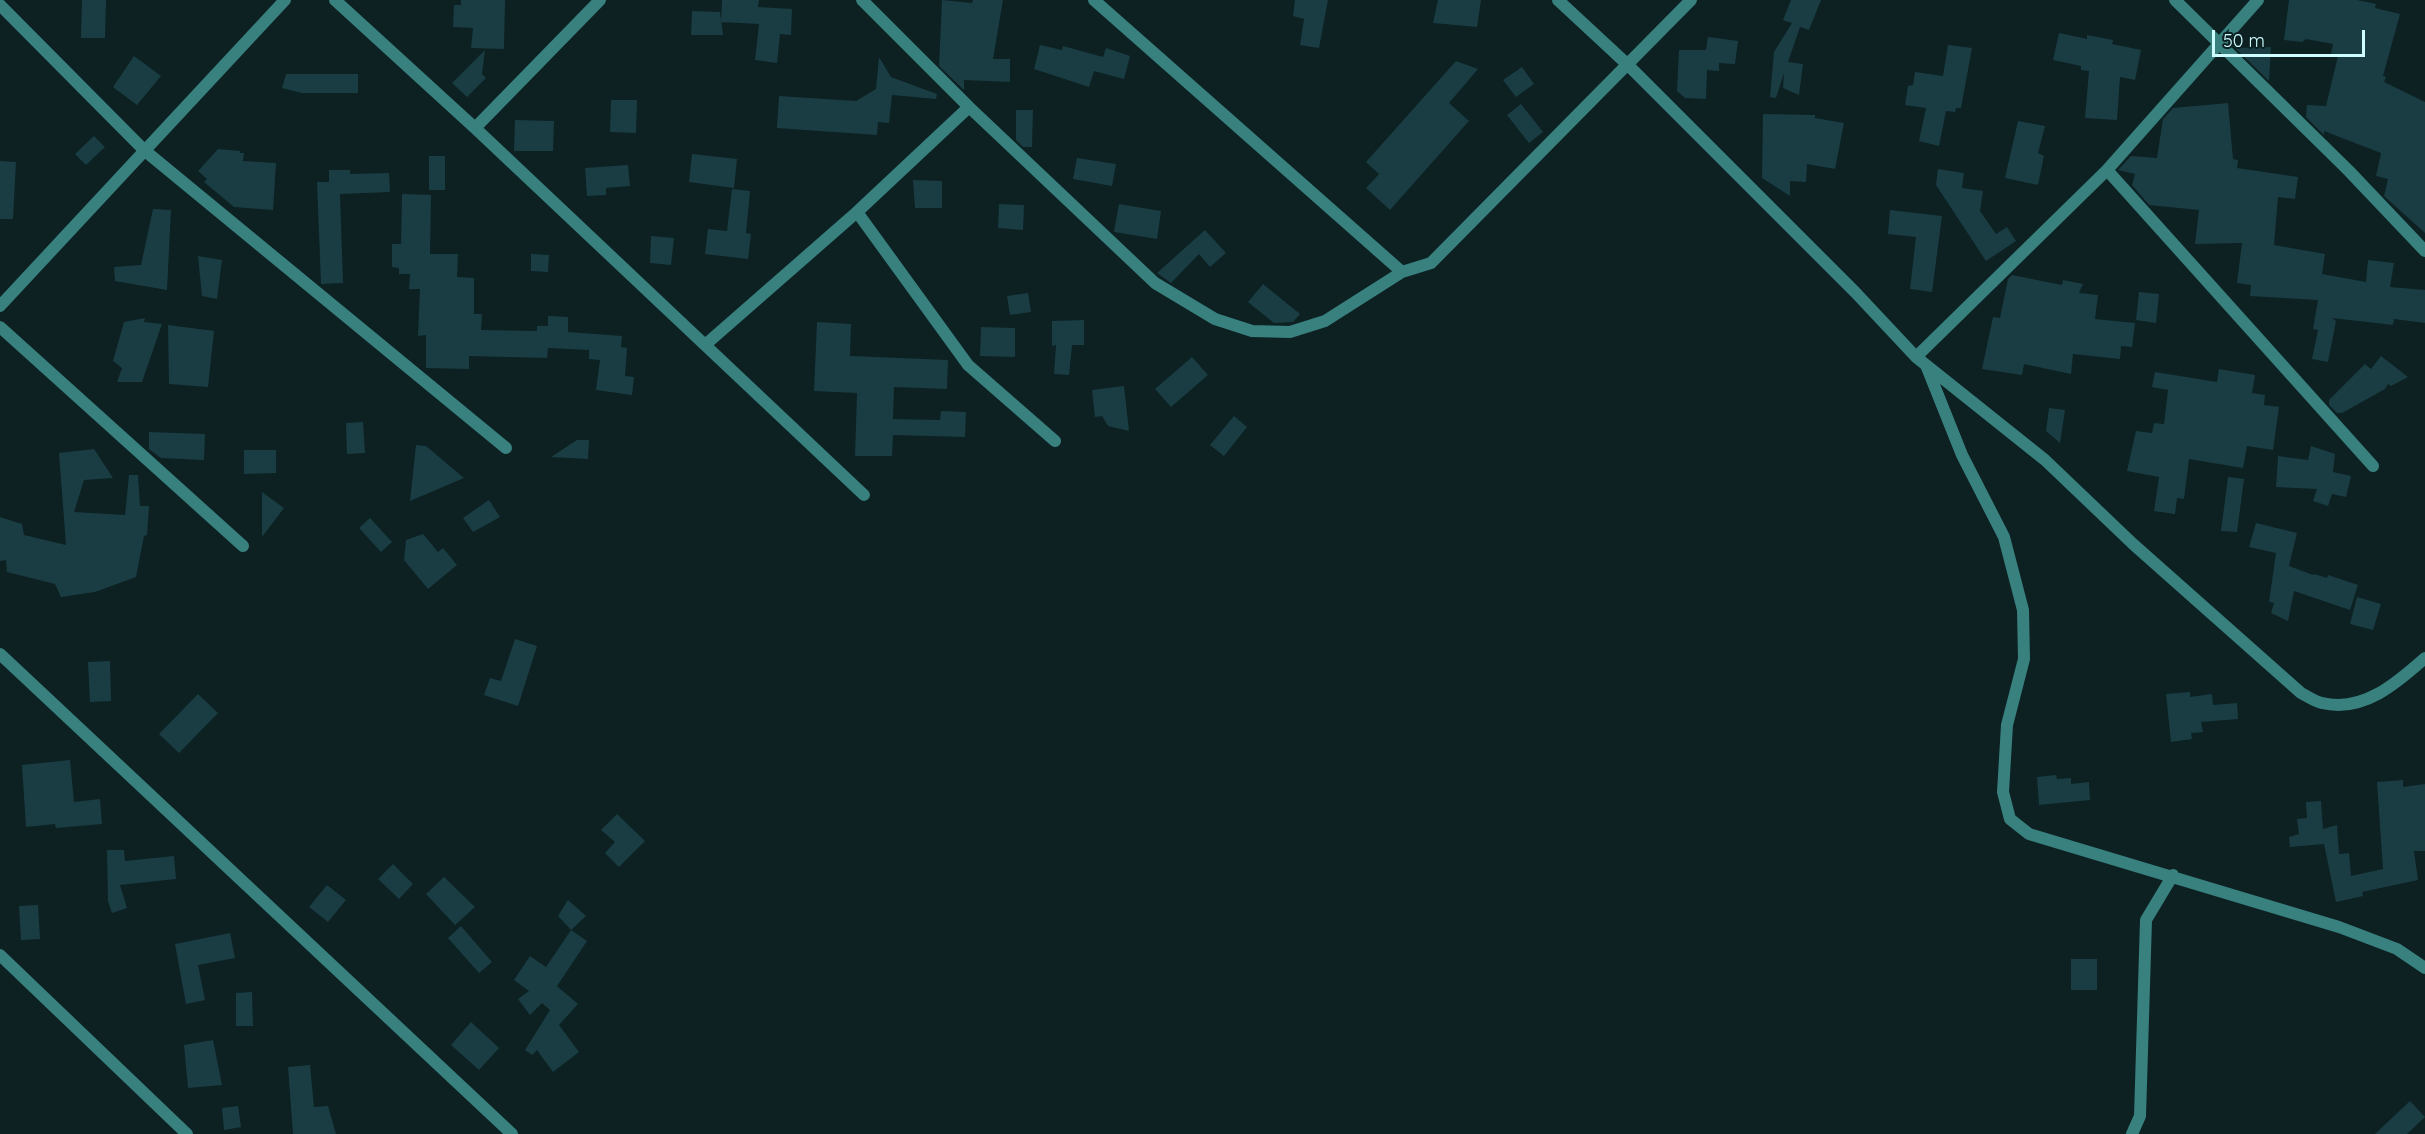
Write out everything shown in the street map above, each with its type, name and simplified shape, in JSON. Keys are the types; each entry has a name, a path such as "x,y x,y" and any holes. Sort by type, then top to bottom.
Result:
{"street":[{"path":"0,306 285,0"},
{"path":"335,0 475,128 864,495"},
{"path":"475,128 600,0"},
{"path":"862,0 969,107 1155,283 1215,319 1252,331 1290,332 1326,321 1402,272 1431,263 1691,0"},
{"path":"1094,0 1402,272"},
{"path":"1558,0 1628,65 1921,360 2045,460 2133,544 2301,693 2322,703 2362,701 2383,692 2425,658"},
{"path":"2175,0 2425,251"},
{"path":"1921,360 2107,170 2258,0"},
{"path":"0,5 144,150 506,448"},
{"path":"705,345 857,212 969,107"},
{"path":"2107,170 2373,466"},
{"path":"857,212 968,365 1055,441"},
{"path":"0,327 243,546"},
{"path":"1921,360 1962,455 2004,537 2023,610 2024,659 2007,726 2003,792 2010,819 2029,834 2173,875 2272,908 2339,927 2397,949 2425,968"},
{"path":"0,654 512,1134"},
{"path":"2132,1134 2140,1116 2146,920 2173,875"},
{"path":"0,955 187,1134"}],"building":[{"path":"82,0 106,0 105,38 81,38"},
{"path":"461,0 505,0 504,49 471,48 473,28 453,27 454,5 461,5"},
{"path":"722,0 759,0 758,7 792,9 791,35 780,34 777,63 755,60 759,24 721,22"},
{"path":"942,0 972,3 973,0 1003,0 993,59 1010,59 1010,82 964,80 964,90 939,66"},
{"path":"1295,0 1328,0 1319,48 1300,45 1304,19 1293,16"},
{"path":"1438,0 1481,0 1477,27 1433,23"},
{"path":"1791,0 1821,0 1809,30 1800,27 1788,62 1803,64 1799,95 1783,88 1784,73 1776,98 1770,97 1774,52 1792,23 1783,20"},
{"path":"2289,0 2357,0 2376,4 2375,8 2400,14 2383,76 2386,77 2384,82 2425,102 2425,233 2384,196 2388,179 2376,176 2381,153 2324,131 2324,135 2306,117 2307,105 2326,106 2338,56 2331,54 2333,44 2306,39 2302,42 2284,40"},
{"path":"692,11 720,12 723,35 691,35"},
{"path":"2059,33 2087,39 2087,35 2113,40 2112,44 2141,50 2135,80 2120,77 2117,120 2085,118 2089,71 2081,70 2081,66 2053,60"},
{"path":"1708,37 1738,41 1735,64 1719,63 1719,71 1707,70 1706,99 1685,98 1677,91 1679,50 1706,50"},
{"path":"1040,45 1062,50 1063,46 1103,57 1106,48 1130,56 1124,79 1094,71 1089,87 1034,69"},
{"path":"1948,45 1972,48 1961,108 1956,108 1955,112 1946,111 1939,146 1919,141 1926,108 1905,105 1908,86 1913,85 1915,72 1943,76"},
{"path":"2271,47 2269,81 2235,48"},
{"path":"485,50 482,74 486,78 467,97 452,83"},
{"path":"134,56 161,76 137,105 113,87"},
{"path":"879,57 891,77 937,94 936,99 892,95 889,123 878,122 877,135 777,128 779,96 856,101 876,89"},
{"path":"1456,61 1478,69 1449,103 1469,121 1390,210 1366,188 1379,174 1366,162"},
{"path":"1522,67 1534,84 1516,97 1503,80"},
{"path":"286,74 358,74 358,93 302,93 282,88"},
{"path":"611,100 637,100 636,133 610,132"},
{"path":"2228,103 2233,159 2238,160 2237,168 2298,177 2295,199 2278,197 2274,245 2325,254 2322,274 2366,282 2368,260 2394,263 2390,287 2425,290 2425,323 2394,319 2393,325 2332,318 2336,321 2328,362 2312,359 2318,330 2313,329 2318,300 2250,296 2251,285 2237,283 2242,243 2195,244 2199,210 2149,205 2132,185 2135,174 2118,170 2131,156 2157,158 2163,119 2173,108"},
{"path":"1521,104 1543,132 1529,143 1507,115"},
{"path":"1016,110 1033,110 1032,147 1023,147 1016,140"},
{"path":"1763,114 1815,115 1815,118 1844,123 1835,169 1807,164 1806,182 1790,181 1790,196 1762,178"},
{"path":"515,120 554,121 553,151 514,151"},
{"path":"2018,121 2045,126 2038,153 2044,156 2038,185 2005,178"},
{"path":"94,136 105,147 86,165 75,154"},
{"path":"218,149 240,151 244,153 243,161 276,163 273,210 234,207 204,182 207,179 198,171"},
{"path":"692,154 737,159 734,188 689,182"},
{"path":"429,156 445,156 445,190 429,190"},
{"path":"1077,158 1116,164 1112,186 1073,179"},
{"path":"0,161 16,162 13,219 0,219"},
{"path":"628,165 630,186 606,188 606,195 587,196 585,168"},
{"path":"1938,169 1964,173 1962,188 1983,191 1980,211 1996,234 2007,227 2016,241 1986,261 1936,185"},
{"path":"329,170 350,170 350,174 389,173 390,192 340,194 343,283 321,284 317,182 329,182"},
{"path":"913,180 942,181 942,208 915,208"},
{"path":"732,189 750,191 746,233 751,234 748,259 705,254 708,229 727,231"},
{"path":"402,194 431,195 430,254 458,254 457,277 474,278 474,314 482,314 481,330 537,331 537,326 548,326 548,316 568,317 568,332 622,336 621,347 627,348 625,376 634,377 632,395 596,390 600,360 589,359 589,350 548,348 547,358 469,356 469,369 426,368 426,335 418,336 420,289 409,289 410,274 399,274 399,268 392,267 392,244 401,244"},
{"path":"999,204 1024,205 1023,230 998,228"},
{"path":"1119,204 1161,211 1157,239 1114,232"},
{"path":"153,209 171,210 167,290 115,281 114,267 141,265"},
{"path":"1890,210 1942,216 1932,292 1910,289 1916,237 1888,234"},
{"path":"1205,230 1226,253 1210,267 1199,254 1171,283 1157,273"},
{"path":"651,236 674,238 671,265 650,263"},
{"path":"531,254 549,255 548,272 531,271"},
{"path":"198,256 222,260 217,299 202,296"},
{"path":"2012,275 2062,285 2063,280 2083,284 2079,293 2098,295 2095,319 2135,323 2132,347 2121,346 2120,359 2073,354 2071,374 2024,364 2022,375 1982,369 1993,317 2000,318 2008,279"},
{"path":"1263,284 1300,314 1293,322 1274,323 1248,302"},
{"path":"2139,292 2159,294 2156,323 2136,320"},
{"path":"1028,293 1031,312 1010,315 1007,296"},
{"path":"145,318 144,322 162,324 142,382 117,382 122,368 113,361 124,322"},
{"path":"1084,320 1084,345 1072,345 1069,375 1054,374 1056,345 1052,346 1052,321"},
{"path":"817,322 851,324 850,356 948,360 947,389 894,387 893,419 940,420 941,411 966,412 965,437 893,435 892,456 855,456 857,393 814,391"},
{"path":"168,325 214,331 208,387 169,384"},
{"path":"981,327 1015,328 1015,357 980,356"},
{"path":"2381,356 2408,377 2391,386 2388,384 2385,389 2342,413 2337,413 2329,405 2329,400 2365,364 2371,369"},
{"path":"1192,357 1208,375 1171,407 1155,389"},
{"path":"2219,369 2255,375 2252,393 2265,395 2264,405 2279,407 2273,450 2247,446 2243,468 2189,459 2184,499 2177,498 2175,514 2154,511 2159,477 2127,471 2136,431 2152,433 2154,423 2164,424 2168,390 2152,387 2155,372 2217,382"},
{"path":"1124,386 1129,431 1108,426 1102,416 1095,417 1092,390"},
{"path":"2049,408 2065,410 2060,443 2046,431"},
{"path":"1234,416 1247,427 1224,456 1210,445"},
{"path":"363,422 365,453 347,454 346,423"},
{"path":"149,432 205,434 204,460 161,458 149,449"},
{"path":"577,440 589,440 588,459 551,457"},
{"path":"416,445 426,446 464,478 410,501"},
{"path":"2311,446 2335,454 2333,472 2351,476 2346,497 2332,494 2328,506 2313,501 2317,489 2276,487 2278,456 2308,460"},
{"path":"94,449 113,478 84,480 74,512 125,515 129,475 138,475 140,506 149,506 147,535 144,536 136,577 95,592 61,597 55,584 7,572 6,560 0,561 0,517 22,524 24,535 66,545 59,453"},
{"path":"244,450 276,450 276,473 244,474"},
{"path":"2228,477 2244,479 2237,532 2221,531"},
{"path":"262,492 284,508 262,537"},
{"path":"489,500 500,517 473,532 463,518"},
{"path":"370,518 392,542 381,552 359,528"},
{"path":"2256,523 2297,533 2289,566 2313,575 2327,578 2328,575 2358,585 2350,610 2294,591 2288,621 2271,613 2274,603 2269,602 2276,553 2249,547"},
{"path":"423,534 438,552 443,548 457,565 428,589 404,560 406,540"},
{"path":"2357,597 2381,604 2373,630 2350,624"},
{"path":"515,639 537,646 518,706 484,695 490,678 501,681"},
{"path":"110,661 111,701 90,702 88,662"},
{"path":"2190,692 2190,697 2212,694 2213,705 2237,703 2238,719 2201,722 2203,732 2191,733 2192,739 2171,742 2166,694"},
{"path":"198,694 218,713 179,753 159,734"},
{"path":"70,760 74,802 100,799 102,824 56,828 55,824 26,827 22,765"},
{"path":"2056,775 2057,779 2071,778 2071,784 2089,782 2090,800 2039,805 2037,777"},
{"path":"2403,780 2403,787 2425,784 2425,851 2414,851 2418,880 2362,892 2363,896 2336,902 2324,844 2290,847 2289,837 2299,834 2297,819 2307,818 2306,802 2321,801 2323,829 2337,825 2339,854 2349,853 2351,876 2383,869 2377,782"},
{"path":"617,814 645,841 619,867 605,853 615,842 601,830"},
{"path":"107,850 124,850 125,861 174,856 176,879 120,885 127,908 112,913 108,901"},
{"path":"393,864 413,884 399,899 378,879"},
{"path":"444,877 475,907 455,925 426,894"},
{"path":"327,885 346,900 328,922 309,907"},
{"path":"568,900 586,916 571,930 558,916"},
{"path":"38,905 40,939 21,940 19,906"},
{"path":"461,926 492,962 479,973 448,938"},
{"path":"571,930 587,941 557,986 578,1004 559,1025 579,1052 553,1072 537,1050 532,1055 525,1050 550,1010 542,1003 530,1015 518,999 529,991 514,980 530,956 546,967"},
{"path":"230,933 235,958 198,965 205,1000 186,1004 175,944"},
{"path":"2071,959 2097,959 2097,990 2071,990"},
{"path":"252,992 253,1026 236,1026 236,993"},
{"path":"471,1022 499,1048 479,1070 451,1045"},
{"path":"213,1040 222,1085 188,1088 184,1045"},
{"path":"310,1065 314,1107 328,1106 336,1134 293,1134 288,1067"},
{"path":"2410,1101 2425,1117 2407,1134 2375,1134"},
{"path":"238,1106 241,1127 224,1130 222,1108"}]}
